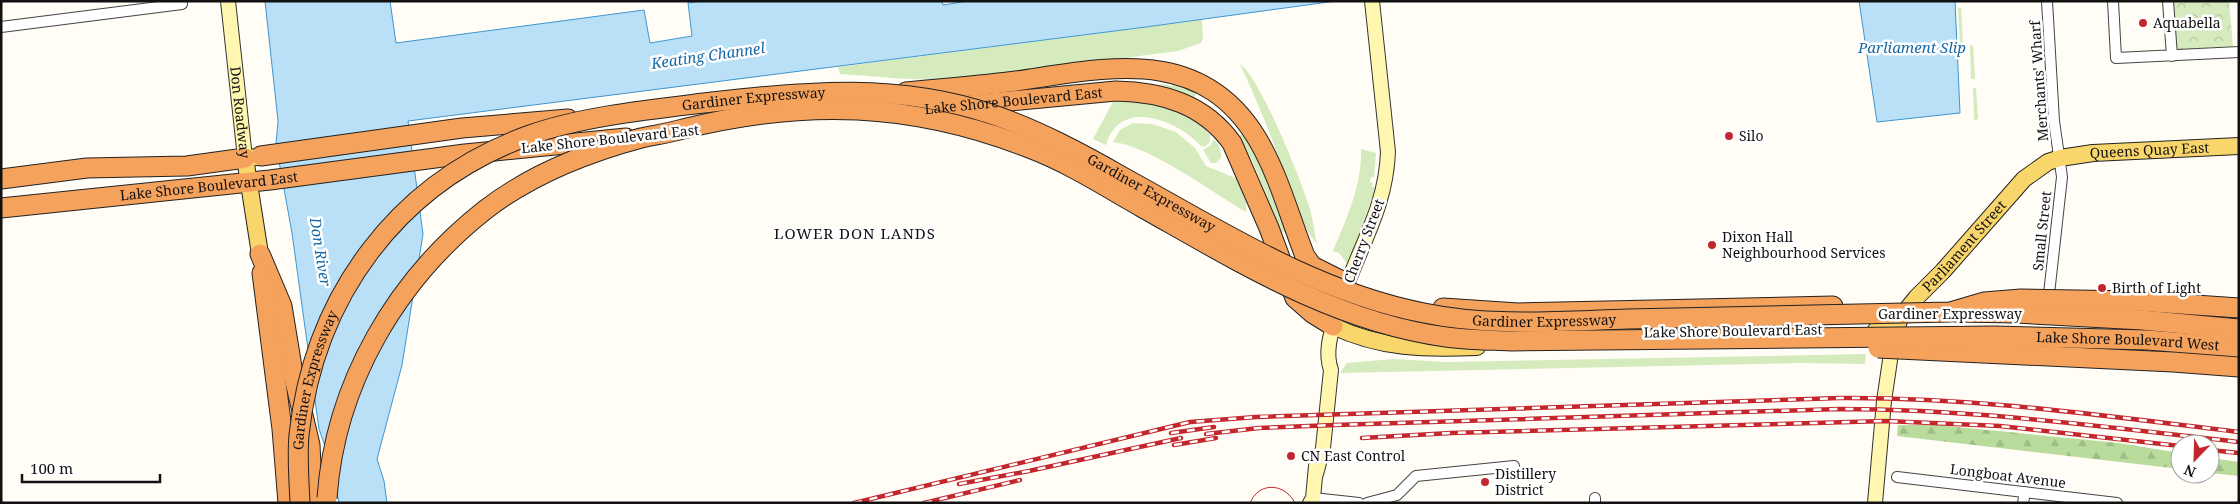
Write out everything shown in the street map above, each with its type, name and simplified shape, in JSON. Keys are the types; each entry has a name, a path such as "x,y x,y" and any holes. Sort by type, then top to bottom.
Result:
{"highway":[{"name":"Lake Shore Boulevard East","path":"1,179 88,168 187,166 462,128 843,90 899,93 1094,70 1146,68 1181,76 1206,88 1218,95 1240,115 1258,140 1279,186 1305,256 1312,266 1348,283 1402,300 1450,309 1518,313 1910,304"},
{"path":"1047,77 1098,93"},
{"name":"Gardiner Expressway","path":"300,503 299,437 305,397 317,352 335,307 354,272 379,237 405,210 446,178 472,162 533,134 569,124 654,110 815,91 857,91 909,95 988,113 1046,136 1286,265 1351,293 1422,313 1480,320 1530,321 1950,312 2142,320 2239,329"},
{"name":"Lake Shore Boulevard East","path":"1,208 270,180 465,154 517,150 770,121 972,106 1098,93 1134,92 1165,96 1204,114 1224,132 1232,143 1268,225 1295,298 1312,313 1333,326"},
{"name":"Gardiner Expressway","path":"322,501 335,442 360,369 387,316 419,272 435,254 498,200 555,168 597,151 634,140 719,120 793,111 864,109 918,115 982,131 1031,148 1068,166 1224,253 1312,298 1358,316 1423,333 1467,339 1511,341 2052,336 2156,340 2239,347"},
{"path":"260,254 282,306 293,373 322,501"},
{"path":"260,254 282,429 288,503"},
{"path":"1950,312 1984,302 2021,299 2137,301 2239,308"},
{"name":"Lake Shore Boulevard West","path":"1910,304 2048,307 2180,313 2239,313"},
{"path":"2142,341 2180,313"},
{"name":"Lake Shore Boulevard West","path":"1896,330 2071,331 2239,353"},
{"path":"1812,337 1858,346 1902,350 2173,362 2239,367"}],"main road":[{"name":"Queens Quay East","path":"2060,158 2093,153 2239,146"},
{"name":"Don Roadway","path":"253,157 248,182 260,254"},
{"name":"Parliament Street","path":"1896,330 1900,318 1910,304 1943,271 2024,179 2040,166 2060,158"},
{"name":"Lake Shore Boulevard East","path":"1333,326 1382,344 1410,347 1464,348 1547,345 1641,332 1896,330"}],"street":[{"name":"Don Roadway","path":"228,1 253,157"},
{"name":"Merchants' Wharf","path":"2047,1 2054,121 2060,158"},
{"path":"2113,1 2116,58 2239,52"},
{"path":"2168,1 2172,56"},
{"name":"Cherry Street","path":"1312,501 1324,439 1331,370 1327,359 1333,326 1348,283 1376,216 1387,170 1388,152 1372,3"},
{"path":"1,27 182,4"},
{"name":"Small Street","path":"2048,307 2062,177 2060,158"},
{"name":"Parliament Street","path":"1875,503 1884,401 1896,330"},
{"path":"1367,503 1397,495 1416,476 1514,466"},
{"name":"Longboat Avenue","path":"1896,476 2117,503"},
{"path":"2023,503 2025,492"},
{"path":"1312,501 1360,503"}],"green space":[{"path":"2171,1 2229,1 2233,46 2175,50"},
{"path":"1958,8 1961,8 1963,43 1960,43"},
{"path":"1202,20 1203,38 1201,43 1178,51 1034,71 976,77 920,79 840,74 838,67"},
{"path":"1973,45 1975,79 1971,79 1970,46"},
{"path":"1240,64 1249,73 1269,108 1289,153 1312,215 1317,244 1301,216 1254,94"},
{"path":"1158,84 1188,87 1197,92 1194,98"},
{"path":"1973,88 1976,88 1978,119 1974,120"},
{"path":"1117,100 1163,103 1204,124 1203,127 1210,135 1210,142 1205,147 1201,146 1178,128 1150,118 1136,117 1123,121 1113,130 1106,145 1093,139 1113,102"},
{"path":"1133,123 1152,124 1176,132 1195,148 1206,166 1238,179 1246,202 1246,212 1199,182 1145,152 1128,145 1113,142 1120,130"},
{"path":"1244,133 1254,147 1290,234 1281,231 1252,160 1238,137"},
{"path":"1213,140 1219,145 1221,153 1221,158 1216,163 1211,163 1203,150 1211,145"},
{"path":"1361,149 1376,153 1374,177 1371,177 1370,182 1373,183 1372,187 1376,187 1348,265 1339,253 1333,251 1356,189 1361,163"},
{"path":"1866,354 1865,364 1800,363 1340,373 1347,363 1393,359 1446,362"},
{"path":"1898,425 1937,425 2119,443 2170,451 2170,468 1897,436"},
{"path":"2220,459 2239,462 2239,476 2220,474"}],"water":[{"path":"265,1 390,1 396,43 644,10 650,43 692,36 688,3 701,1 942,1 943,5 968,1 1336,1 408,121 423,234 402,365 377,459 384,481 387,503 339,503 332,466 319,429 292,233 276,145 278,121"},
{"name":"Parliament Slip","path":"1859,1 1955,1 1960,113 1877,122"}],"tram line":[{"path":"1250,503 1259,491 1272,487 1285,491 1295,503"}],"railway":[{"path":"854,503 1190,422 1256,417 1840,398 1990,404 2239,432"},
{"path":"1206,434 1259,428 1839,409 1989,415 2239,442"},
{"path":"1362,438 1451,433 1886,421 2000,426 2170,445"},
{"path":"1171,433 1214,427"},
{"path":"959,484 1181,438"},
{"path":"1174,445 1216,438"},
{"path":"2220,451 2239,453"},
{"path":"924,503 1020,480"}],"place":[{"name":"Aquabella","path":"2143,23"},
{"name":"Silo","path":"1729,136"},
{"name":"Dixon Hall Neighbourhood Services","path":"1712,245"},
{"name":"Birth of Light","path":"2102,288"},
{"name":"CN East Control","path":"1291,456"},
{"name":"Distillery District","path":"1485,482"}],"district":[{"name":"LOWER DON LANDS","path":"855,234"}],"water label":[{"name":"Keating Channel","path":"708,56"},
{"name":"Don River","path":"320,252"}]}
